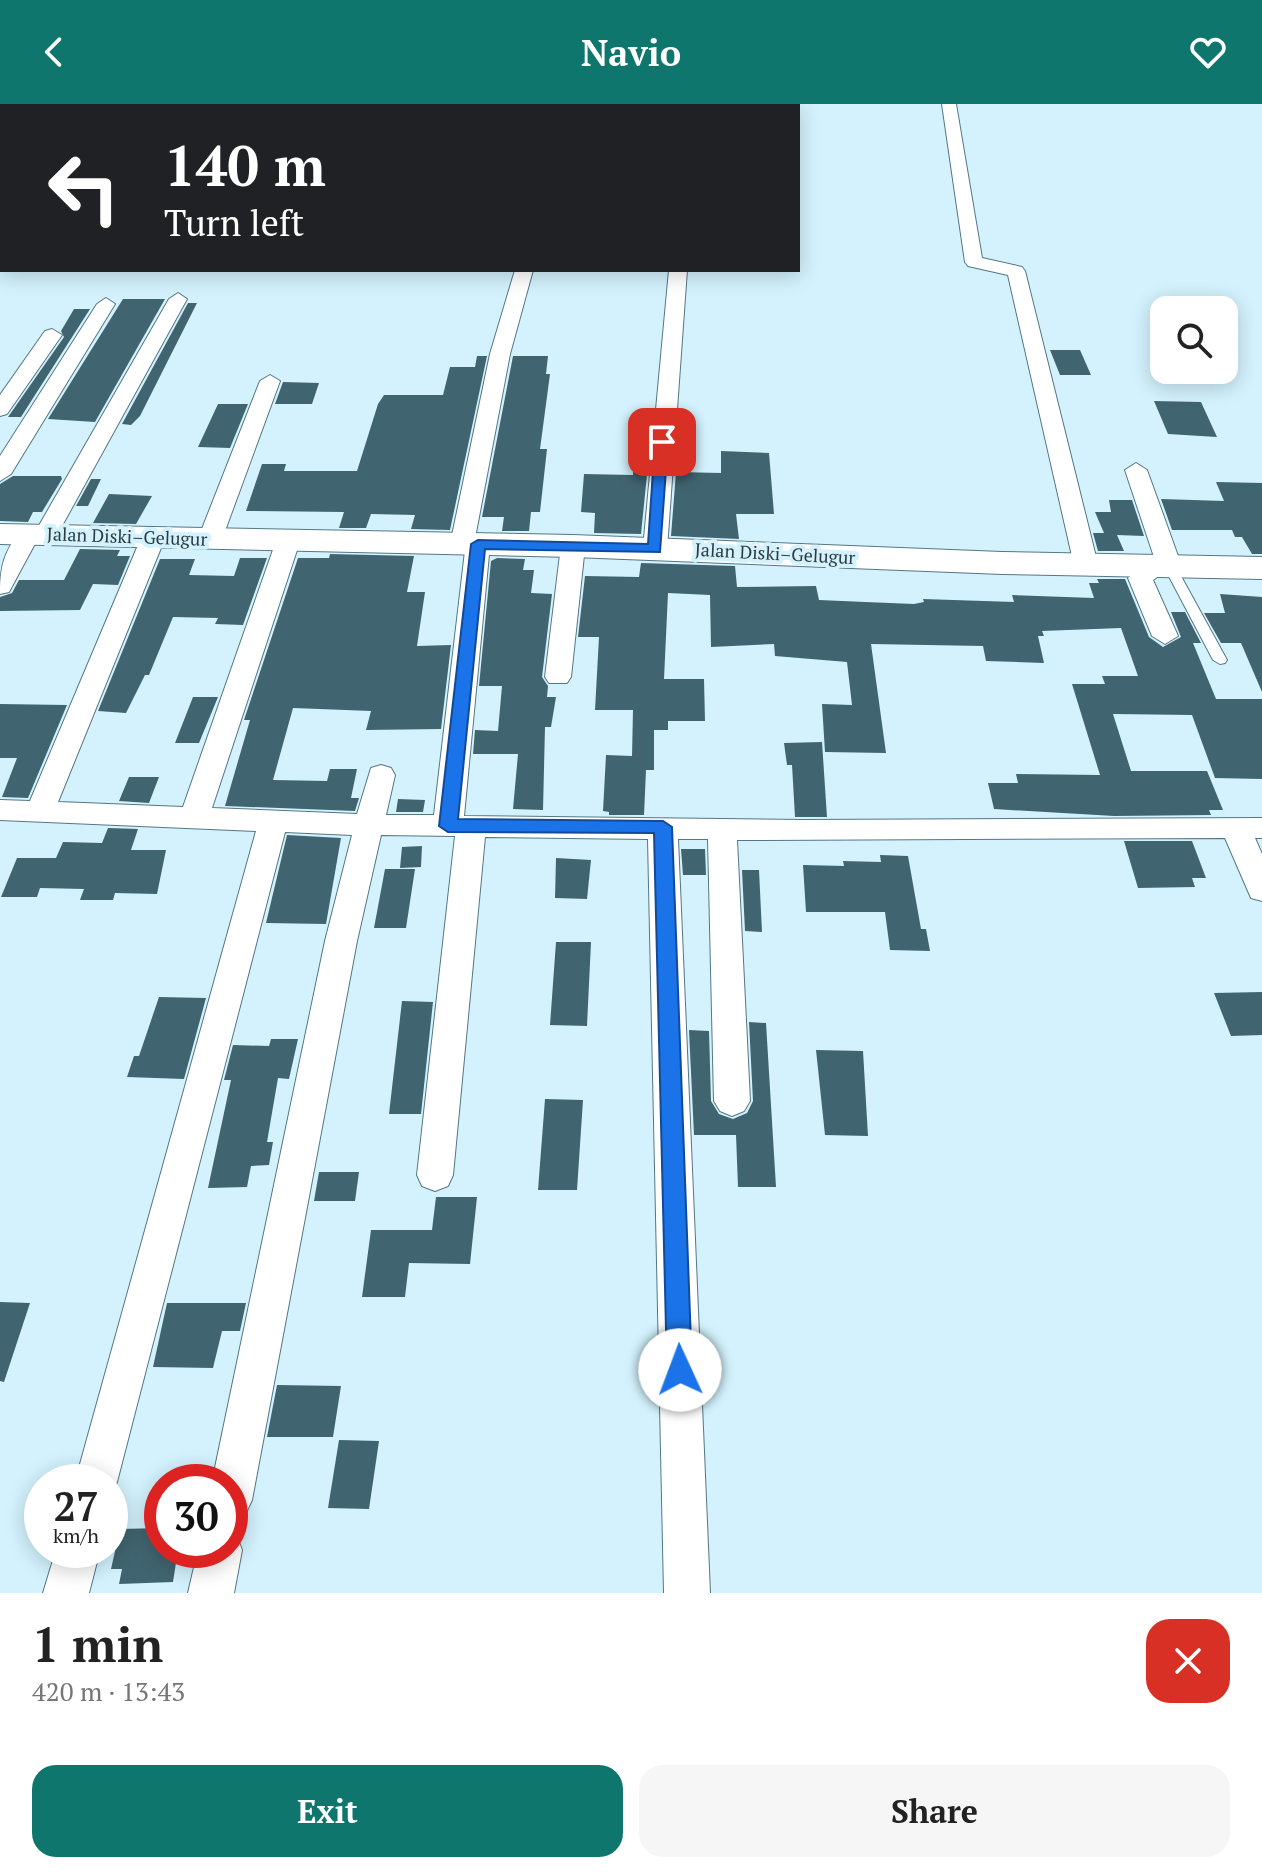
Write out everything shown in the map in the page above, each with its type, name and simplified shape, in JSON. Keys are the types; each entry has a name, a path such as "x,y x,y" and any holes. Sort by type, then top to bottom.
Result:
{"main road":[{"name":"Jalan Diski–Gelugur","path":"24,534 573,546 1086,565 1262,568"}],"street":[{"path":"949,104 974,262 1016,271 1086,565"},
{"path":"435,1175 460,826 470,544 500,354 523,272"},
{"path":"655,549 678,272"},
{"path":"0,587 24,534 178,299"},
{"path":"0,474 106,304"},
{"path":"0,410 52,335"},
{"path":"210,539 270,381"},
{"path":"1136,470 1163,567 1140,578 1165,636"},
{"path":"40,811 153,538"},
{"path":"194,818 288,541"},
{"path":"558,677 573,546"},
{"path":"237,1464 341,941 381,775"},
{"path":"0,810 370,825 1249,828 1262,890"},
{"path":"101,1464 273,823"},
{"path":"663,827 687,1593"},
{"path":"722,828 732,1101"},
{"path":"66,1593 73,1568"},
{"path":"211,1593 216,1568"}],"lane":[{"path":"1163,567 1220,660"}],"building":[{"path":"123,299 165,299 95,422 48,419"},
{"path":"188,303 197,303 140,416 131,425 122,424"},
{"path":"74,309 90,309 21,417 8,417 64,337 61,331"},
{"path":"1050,350 1080,350 1091,375 1060,375"},
{"path":"477,356 487,356 450,530 411,529 415,515 371,514 366,528 339,528 344,512 246,511 262,464 286,464 284,471 357,471 378,404 384,395 443,395 450,367 475,367"},
{"path":"513,356 548,356 546,374 550,374 540,449 547,449 540,512 531,512 529,531 502,531 504,517 482,517"},
{"path":"283,382 319,383 312,404 275,404"},
{"path":"1154,401 1201,402 1217,437 1168,434"},
{"path":"218,404 248,404 230,448 198,447"},
{"path":"635,444 650,445 641,534 594,533 595,513 581,512 584,474 633,475"},
{"path":"721,451 769,453 774,514 736,514 739,539 671,536 676,472 721,473"},
{"path":"13,476 61,476 62,479 42,512 33,512 28,522 0,521 0,484"},
{"path":"91,479 101,479 88,506 76,506"},
{"path":"1216,482 1262,483 1262,554 1252,554 1242,537 1235,537 1232,530 1172,530 1161,499 1224,501"},
{"path":"109,494 152,496 136,524 93,523"},
{"path":"1109,500 1132,500 1144,536 1117,535 1124,551 1098,551 1093,533 1104,533 1095,512 1111,512"},
{"path":"80,549 120,550 117,556 130,556 118,585 93,584 80,610 0,611 0,597 12,593 19,580 64,580"},
{"path":"330,554 414,556 407,592 425,592 417,646 451,645 441,729 366,730 371,711 293,708 273,780 327,781 330,769 357,769 351,798 359,798 355,811 225,806 250,720 244,720 298,558 329,558"},
{"path":"240,558 267,558 243,625 215,624 218,618 173,617 149,675 145,675 126,713 98,711 160,559 195,559 189,575 234,576"},
{"path":"497,558 525,559 523,570 534,570 531,593 552,594 542,677 548,686 547,697 556,697 551,727 545,727 543,810 513,809 518,754 473,754 475,730 498,731 502,686 479,686 491,561"},
{"path":"641,563 735,566 737,587 816,586 819,600 914,604 924,602 923,599 1014,602 1012,595 1094,598 1089,583 1099,583 1097,579 1125,579 1149,637 1163,647 1181,637 1171,612 1185,612 1201,643 1193,643 1216,699 1262,699 1262,779 1215,778 1192,715 1113,714 1131,771 1207,771 1223,810 1209,810 1211,815 1114,816 994,809 988,783 1018,783 1016,774 1100,775 1072,684 1105,684 1102,676 1138,676 1121,628 1042,631 1044,636 1038,636 1044,663 986,661 983,646 871,644 886,753 825,752 822,704 852,705 847,662 775,656 774,644 711,647 710,595 668,593 664,679 704,679 705,721 668,721 668,730 654,730 654,770 646,770 644,815 609,815 609,812 603,811 606,755 632,756 633,710 595,710 599,637 578,637 585,576 639,577"},
{"path":"1220,594 1262,597 1262,692 1241,643 1221,643 1204,613 1225,613"},
{"path":"193,697 218,697 199,743 175,743"},
{"path":"0,704 67,705 28,798 2,797 17,758 0,758"},
{"path":"822,742 827,817 795,817 792,765 787,765 784,743"},
{"path":"129,777 159,777 149,803 119,801"},
{"path":"398,799 425,800 423,812 396,812"},
{"path":"108,828 138,829 131,850 166,850 157,894 115,893 113,900 80,900 84,889 40,888 37,897 1,897 17,858 56,858 63,842 102,843"},
{"path":"287,835 341,838 326,924 266,923"},
{"path":"1124,841 1192,841 1206,878 1192,878 1195,887 1138,888"},
{"path":"422,846 421,867 400,868 402,847"},
{"path":"681,849 705,849 706,875 683,875"},
{"path":"880,855 908,856 921,929 926,929 930,951 890,950 885,912 806,912 803,865 844,866 843,861 881,862"},
{"path":"556,858 591,860 587,899 555,898"},
{"path":"385,869 415,869 406,928 374,928"},
{"path":"742,870 759,870 762,932 745,931"},
{"path":"556,942 591,942 587,1026 550,1025"},
{"path":"1262,992 1262,1035 1231,1036 1214,993"},
{"path":"159,997 206,998 184,1079 127,1077 134,1056 139,1056"},
{"path":"402,1001 433,1002 421,1114 389,1114"},
{"path":"749,1022 766,1023 776,1187 738,1187 736,1135 694,1135 689,1030 709,1031 711,1101 719,1114 733,1119 747,1113 753,1101"},
{"path":"271,1039 298,1039 289,1079 278,1078 267,1142 273,1142 269,1165 251,1166 247,1187 208,1188 231,1080 224,1080 233,1045 269,1046"},
{"path":"816,1050 863,1051 868,1136 825,1135"},
{"path":"545,1099 583,1100 577,1190 538,1190"},
{"path":"319,1172 359,1172 355,1201 314,1201"},
{"path":"436,1197 477,1197 470,1264 409,1263 405,1297 362,1297 371,1230 432,1230"},
{"path":"0,1302 30,1303 4,1382 0,1381"},
{"path":"167,1303 246,1303 240,1331 222,1331 213,1368 153,1367"},
{"path":"277,1385 341,1386 333,1437 267,1437"},
{"path":"339,1440 379,1441 369,1509 328,1508"},
{"path":"144,1528 144,1568 175,1568 173,1582 119,1584 122,1569 111,1569 128,1568 128,1529"}],"route":[{"path":"662,442 655,549 478,544 448,826 663,827 680,1370"}]}
